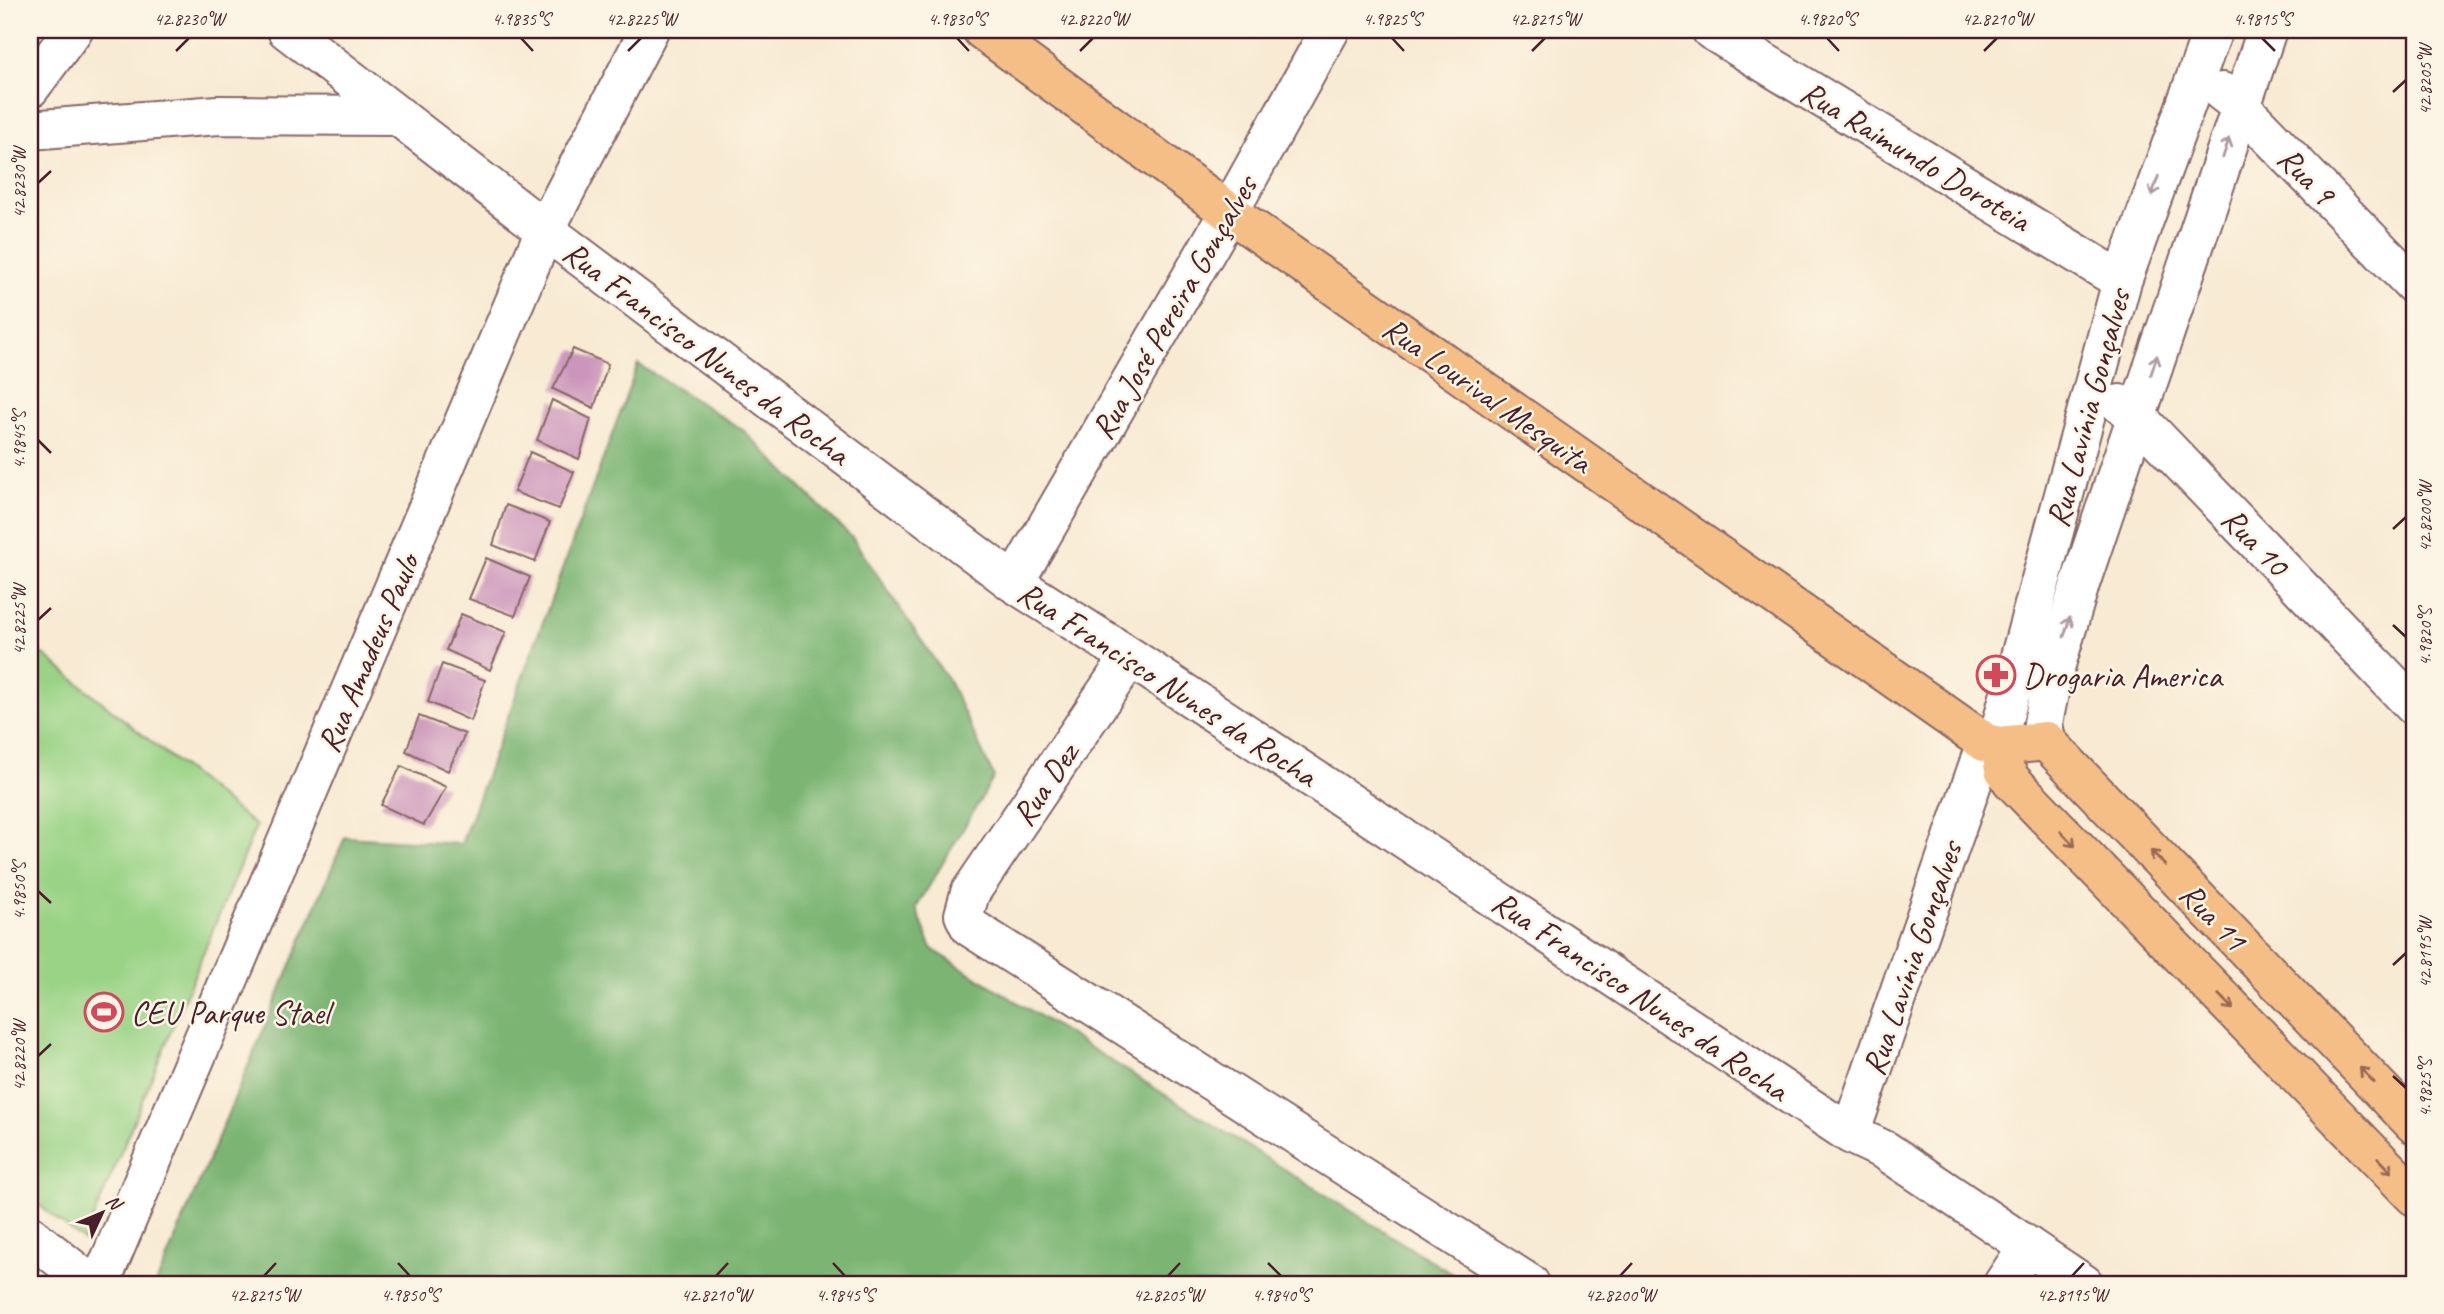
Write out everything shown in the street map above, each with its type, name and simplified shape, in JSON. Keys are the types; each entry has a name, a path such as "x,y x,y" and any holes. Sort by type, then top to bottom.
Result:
{"main road":[{"name":"Rua Lourival Mesquita","path":"982,30 1228,212 1993,744"},
{"path":"1993,744 2046,741"},
{"name":"Rua 11","path":"2046,741 2414,1124"},
{"name":"Rua Lavínia Gonçalves","path":"1993,744 2004,769 2020,790"},
{"name":"Rua 11","path":"2020,790 2414,1196"}],"street":[{"path":"30,88 74,30"},
{"name":"Rua Francisco Nunes da Rocha","path":"287,30 545,230 1014,583 1850,1134 1886,1151 2084,1284"},
{"name":"Rua Amadeus Paulo","path":"100,1284 545,230 649,30"},
{"name":"Rua José Pereira Gonçalves","path":"1014,583 1330,30"},
{"name":"Rua Raimundo Doroteia","path":"1711,30 2122,281"},
{"name":"Rua Lavínia Gonçalves","path":"1850,1134 2002,723 2122,281 2196,70 2213,30"},
{"name":"Rua Lavínia Gonçalves","path":"2046,741 2043,723 2052,678 2080,584 2267,30"},
{"name":"Rua 9","path":"2196,70 2240,106 2414,285"},
{"path":"30,130 218,115 399,116"},
{"name":"Rua 10","path":"2093,382 2137,417 2414,706"},
{"name":"Rua Dez","path":"1130,657 970,893 964,915 970,927 1530,1284"},
{"path":"30,1235 91,1284"},
{"path":"2003,1284 2028,1246"}],"green space":[{"path":"638,364 743,430 853,539 950,683 994,777 916,908 932,949 1468,1284 156,1284 345,837 461,844"},
{"name":"CEU Parque Stael","path":"30,644 256,826 84,1241 30,1198"}],"building":[{"path":"573,349 608,364 594,408 553,389"},
{"path":"552,400 591,419 579,459 537,440"},
{"path":"530,452 574,472 559,509 514,492"},
{"path":"506,505 550,522 535,562 493,545"},
{"path":"486,558 530,577 515,616 469,599"},
{"path":"461,614 506,632 490,670 446,650"},
{"path":"442,664 485,680 471,721 428,702"},
{"path":"419,716 465,734 448,771 406,751"},
{"path":"401,766 446,787 424,825 381,805"}],"place":[{"name":"Drogaria America","path":"1996,675"},
{"name":"CEU Parque Stael","path":"104,1012"}]}
